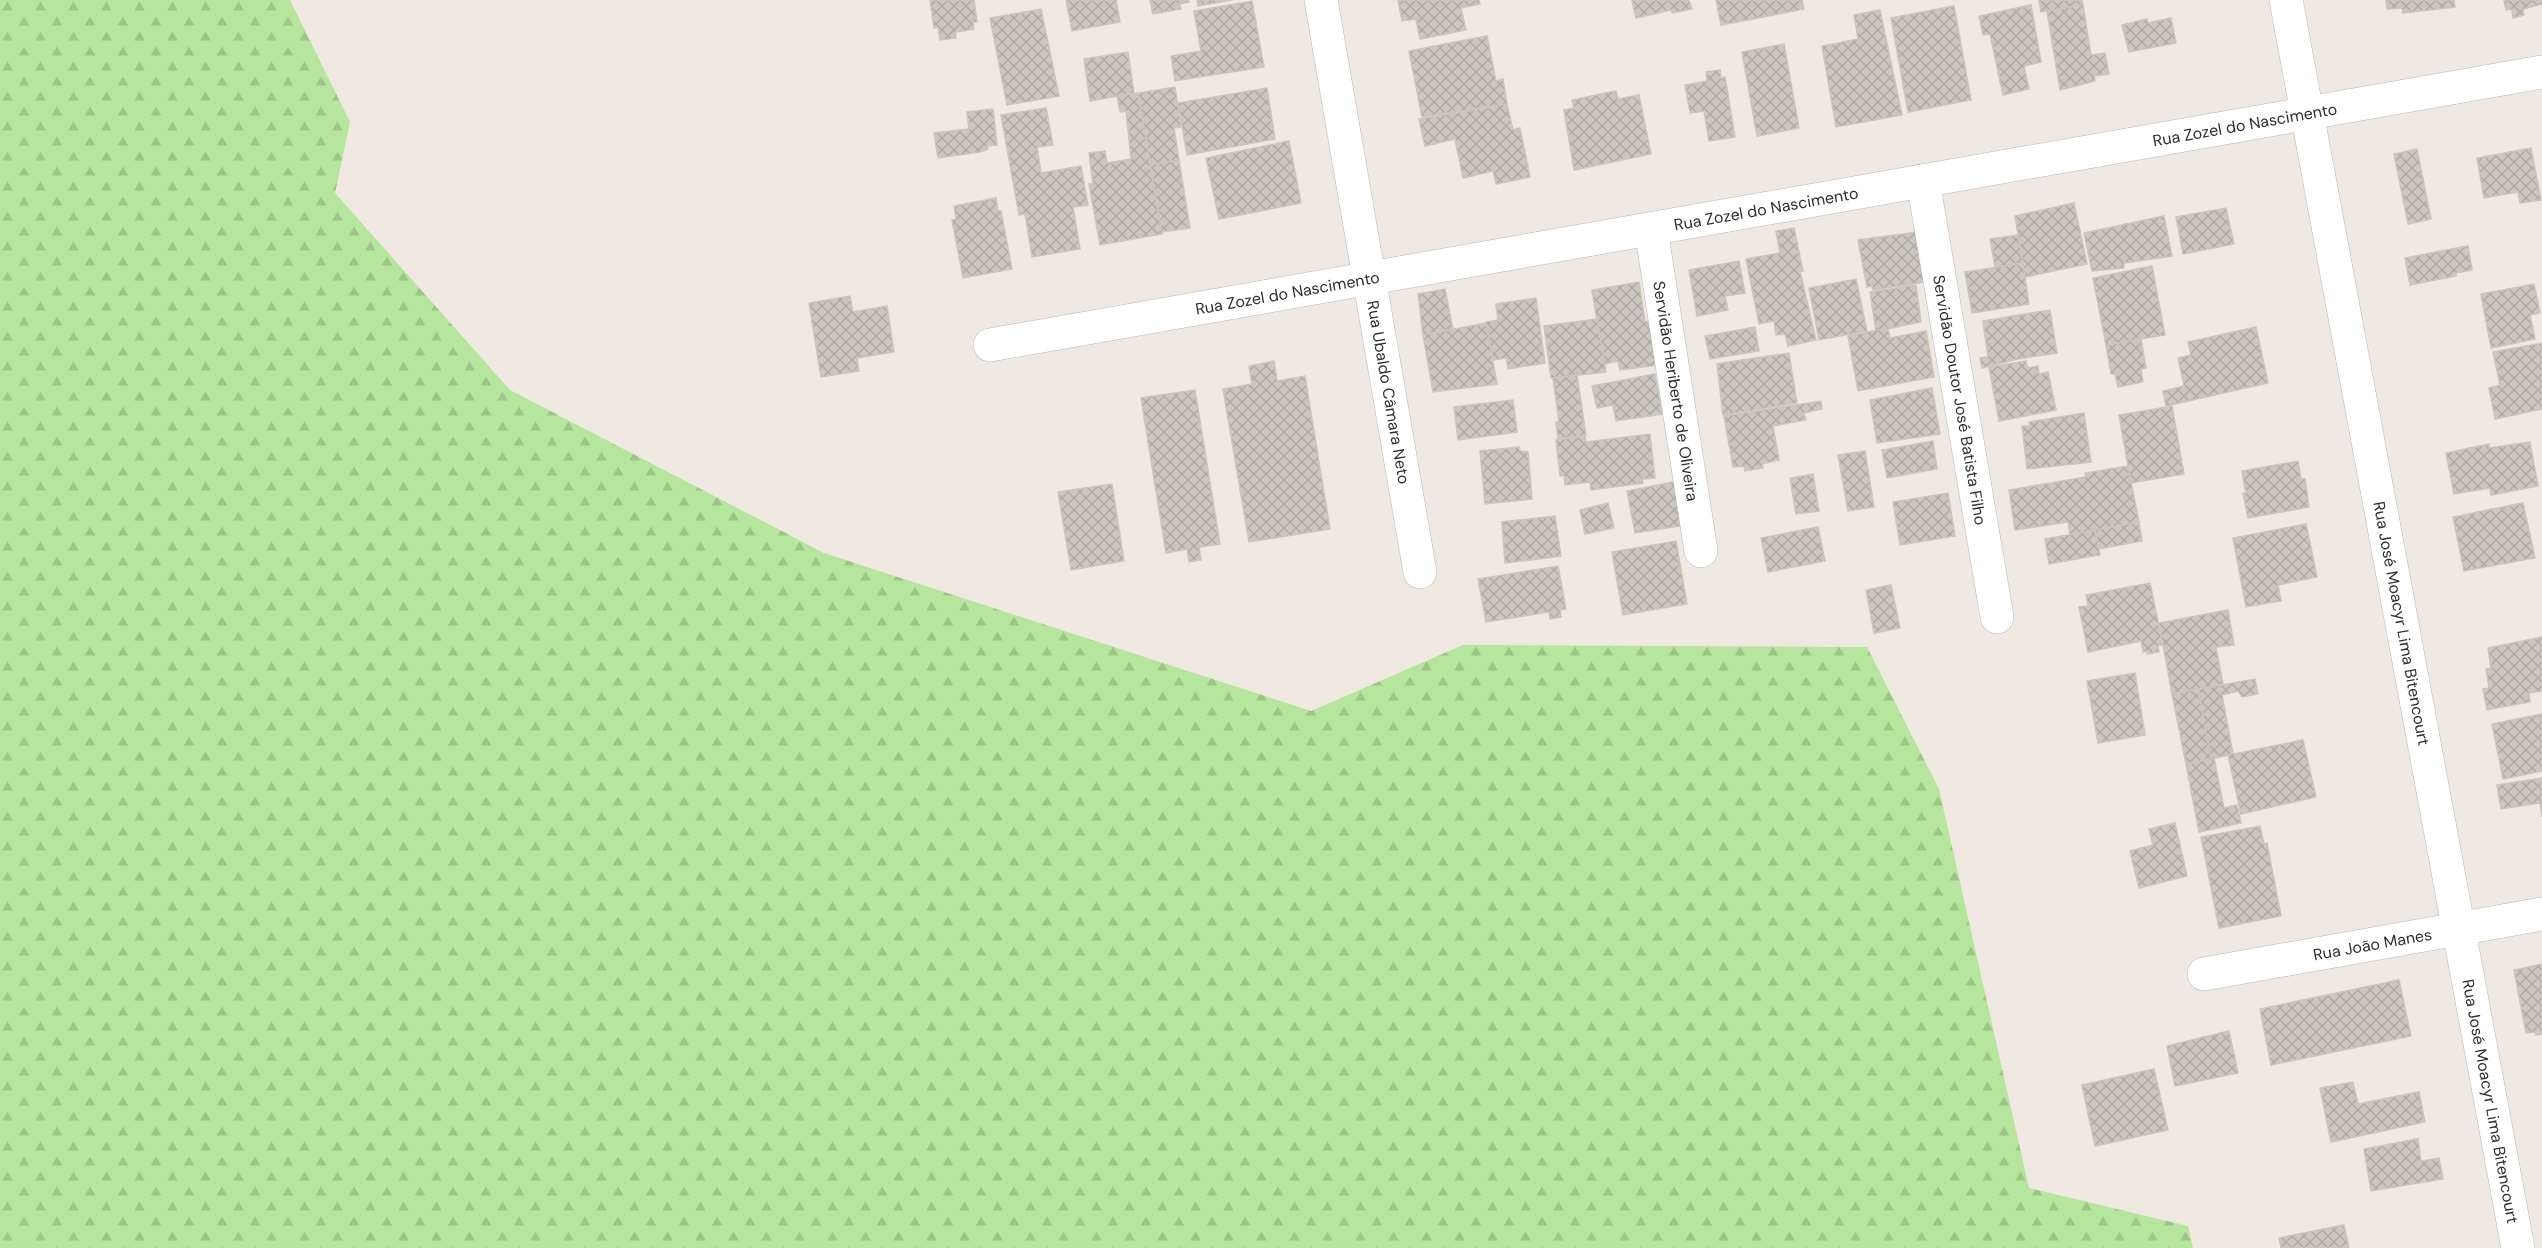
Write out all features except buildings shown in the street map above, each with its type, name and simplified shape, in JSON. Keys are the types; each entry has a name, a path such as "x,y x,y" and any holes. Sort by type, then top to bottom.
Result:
{"street":[{"name":"Rua Ubaldo Câmara Neto","path":"1321,0 1420,572"},
{"name":"Rua José Moacyr Lima Bitencourt","path":"2286,0 2518,1248"},
{"name":"Rua Zozel do Nascimento","path":"990,345 2542,72"},
{"name":"Servidão Doutor José Batista Filho","path":"1923,181 1997,617"},
{"name":"Servidão Heriberto de Oliveira","path":"1651,229 1701,551"},
{"name":"Rua João Manes","path":"2204,974 2542,914"}],"green space":[{"path":"0,0 290,0 350,122 335,193 510,390 824,553 1311,711 1463,645 1867,647 1939,789 2029,1188 2188,1226 2193,1248 0,1248"}]}
